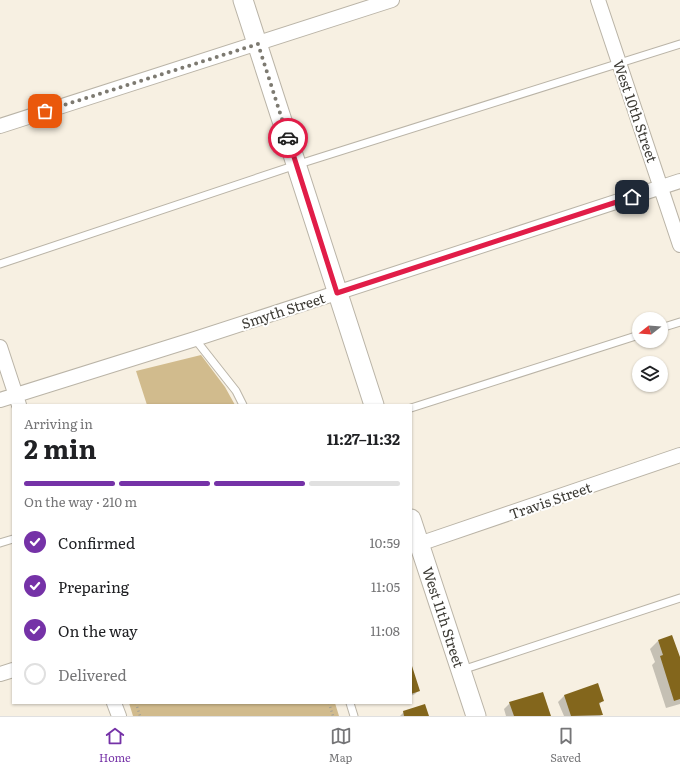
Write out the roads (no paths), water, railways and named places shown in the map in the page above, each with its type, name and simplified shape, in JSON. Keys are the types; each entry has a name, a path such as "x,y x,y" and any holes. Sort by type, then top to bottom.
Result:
{"main road":[{"path":"243,0 374,404"},
{"name":"West 11th Street","path":"412,522 476,716"}],"street":[{"path":"0,126 392,0"},
{"name":"West 10th Street","path":"598,0 680,245"},
{"name":"Smyth Street","path":"0,400 17,400 195,339 680,181"},
{"path":"0,347 17,400"},
{"name":"Travis Street","path":"419,544 680,455"},
{"path":"0,674 12,670"},
{"path":"114,704 119,716"}],"lane":[{"path":"0,264 296,165 680,44"},
{"path":"668,326 680,322"},
{"path":"412,408 632,337"},
{"path":"195,339 236,391 242,404"},
{"path":"0,543 12,539"},
{"path":"461,670 680,598"},
{"path":"350,704 354,716"}]}
